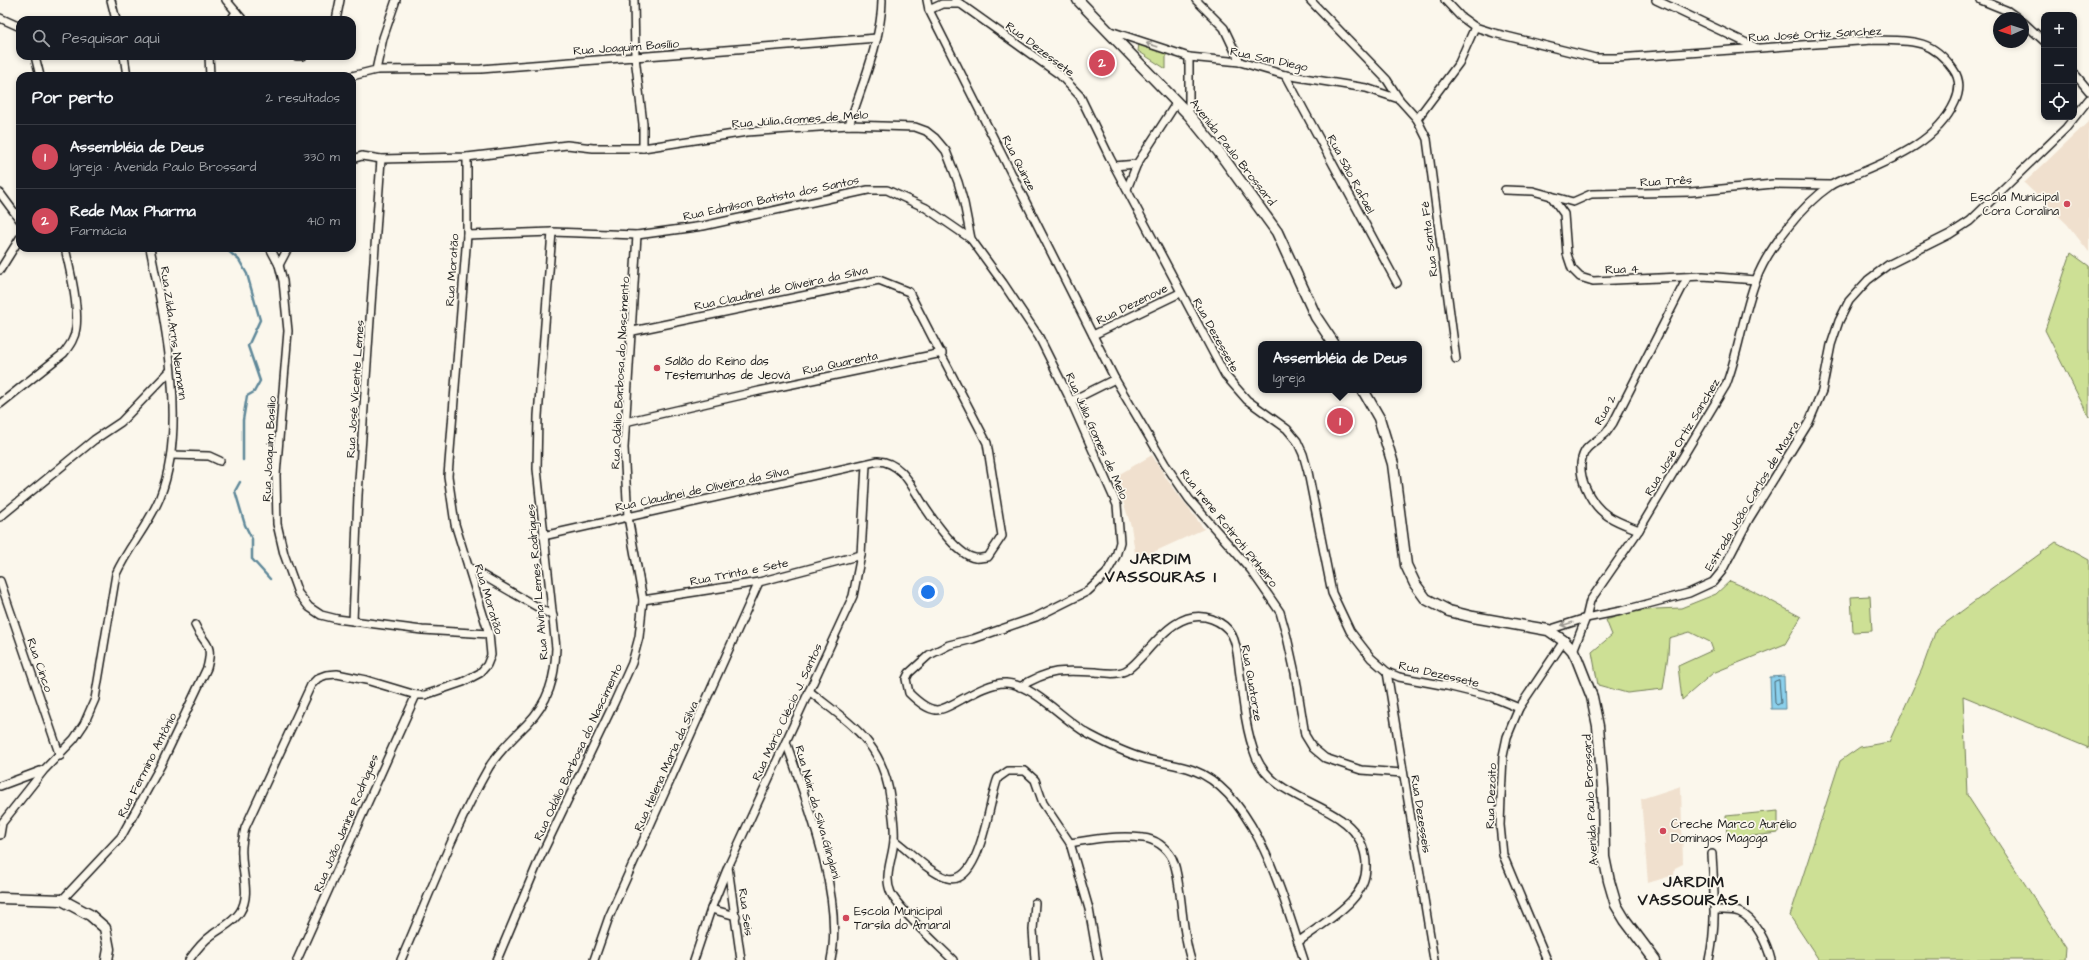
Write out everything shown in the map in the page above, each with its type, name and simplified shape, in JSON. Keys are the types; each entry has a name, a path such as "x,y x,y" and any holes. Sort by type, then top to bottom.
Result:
{"main road":[{"name":"Avenida Paulo Brossard","path":"1078,0 1110,31 1189,115 1277,232 1316,317 1332,341"},
{"name":"Avenida Paulo Brossard","path":"1365,393 1380,418 1393,464 1406,565 1415,584 1426,599 1449,611 1473,617 1548,630 1564,641 1573,650 1584,672 1598,726 1603,789 1604,857 1609,881 1616,905 1625,920 1655,960"},
{"path":"0,898 62,900 90,915 101,923 107,938 109,949 107,960"}],"street":[{"path":"111,0 115,16"},
{"path":"226,0 240,16"},
{"path":"337,16 340,0"},
{"path":"376,70 383,38 396,0"},
{"path":"634,0 635,57 643,124 643,148"},
{"path":"849,125 877,38 882,17 882,0"},
{"name":"Rua Quinze","path":"927,0 929,10 1093,335"},
{"path":"1196,0 1224,28 1240,62"},
{"path":"1310,0 1387,80 1399,99"},
{"name":"Rua José Ortiz Sanchez","path":"1445,0 1460,16 1475,27 1494,34 1595,58 1617,58 1872,40 1913,42 1932,47 1945,57 1956,74 1960,90 1950,113 1937,128 1923,140 1888,161 1830,185 1806,206 1788,227 1767,258 1756,280 1734,365 1726,385 1639,530 1590,601 1586,618 1573,650"},
{"path":"1656,0 1755,48"},
{"path":"1981,0 2009,12"},
{"path":"929,10 942,4 957,2"},
{"name":"Rua Dezessete","path":"957,2 1060,76 1080,96 1114,166 1225,376 1247,400 1287,429 1297,441 1304,454 1332,593 1350,631 1371,658 1387,672 1399,678 1447,686 1492,697 1519,708"},
{"path":"234,16 236,12"},
{"path":"0,18 16,25"},
{"path":"1417,119 1459,63 1475,27"},
{"path":"2029,27 2041,38"},
{"name":"Rua San Diego","path":"1110,31 1190,57 1240,62 1285,75 1366,88 1399,99 1417,119"},
{"name":"Rua Joaquim Basílio","path":"356,75 376,70 481,69 877,38"},
{"path":"1189,115 1190,57"},
{"path":"36,60 39,72"},
{"path":"125,60 126,72"},
{"path":"209,60 210,72"},
{"name":"Rua São Rafael","path":"1285,75 1397,282"},
{"path":"2077,77 2089,91"},
{"name":"Estrada João Carlos de Moura","path":"1548,630 1586,618 1621,611 1689,593 1712,582 1722,571 1749,519 1809,422 1822,391 1831,345 1839,321 1850,302 1868,280 1888,265 1950,234 1970,221 2066,128 2089,99"},
{"path":"1127,189 1137,164 1177,102"},
{"name":"Rua Santa Fé","path":"1417,119 1427,139 1456,359"},
{"name":"Rua Júlia Gomes de Melo","path":"356,158 362,156 381,159 467,157 566,145 617,149 643,148 747,132 849,125 915,127 926,131 935,138 946,151 958,182 964,203 971,240 1004,282 1039,337 1071,401 1116,505 1120,542 1116,556 1106,574 1088,591 1043,614 973,639 949,645 929,655 916,664 906,679 909,693 918,702 936,710 941,710 980,689 1006,683 1020,687 1039,698 1089,735 1119,750 1143,758 1194,770 1214,782 1230,794 1243,811 1263,847 1304,960"},
{"name":"Rua Moratão","path":"189,960 197,948 231,922 240,912 245,902 246,881 242,856 242,841 245,828 311,685 318,678 326,675 337,674 366,680 416,695 425,695 456,685 480,673 487,665 491,655 489,634 455,524 448,476 466,235 467,157"},
{"name":"Rua José Vicente Lemes","path":"353,621 358,495 381,159"},
{"path":"1114,166 1137,164"},
{"name":"Rua Três","path":"1505,190 1533,191 1573,202 1591,194 1691,192 1773,184 1830,185"},
{"name":"Rua Edmilson Batista dos Santos","path":"466,235 552,232 638,235 703,226 868,190 887,190 926,208 971,240"},
{"path":"0,193 16,215"},
{"name":"Rua 4","path":"1551,196 1564,214 1567,254 1572,269 1580,277 1593,282 1703,276 1756,280"},
{"name":"Rua Alvina Lemes Rodrigues","path":"401,960 454,838 489,767 497,755 539,710 551,686 555,672 556,648 537,469 538,416 552,232"},
{"name":"Rua Odálio Barbosa do Nascimento","path":"497,960 539,860 632,663 639,637 643,600 628,517 624,455 638,235"},
{"path":"0,270 16,244"},
{"path":"0,404 64,352 71,342 76,328 76,320 72,279 66,252"},
{"name":"Rua Zilda Arns Neumann","path":"44,770 60,756 84,724 96,699 116,574 124,556 155,507 166,480 170,455 173,414 170,372 151,252"},
{"name":"Rua Joaquim Basílio","path":"272,252 279,265 285,296 288,331 276,475 277,524 284,554 298,593 309,607 321,614 353,621 422,630 489,634"},
{"path":"279,265 286,252"},
{"name":"Rua 2","path":"1639,530 1608,516 1597,506 1588,494 1582,475 1582,461 1585,450 1606,433 1613,423 1687,278"},
{"name":"Rua Claudinel de Oliveira da Silva","path":"632,331 879,280 909,292 942,353 987,443 1002,525 1002,536 997,545 988,557 974,558 959,550 918,497 909,480 885,462 866,465"},
{"name":"Rua Dezenove","path":"1093,335 1180,293"},
{"name":"Rua Irene Rotiroti Pinheiro","path":"1093,335 1115,379 1165,464 1189,499 1251,570 1280,612 1288,637 1305,734 1313,748 1325,758 1361,770 1403,773"},
{"name":"Rua Quarenta","path":"625,422 758,391 942,353"},
{"path":"0,517 94,440 121,422 170,372"},
{"path":"1071,401 1115,379"},
{"path":"170,455 209,456 220,461"},
{"name":"Rua Claudinei de Oliveira da Silva","path":"543,536 866,465"},
{"name":"Rua Mário Clécio J. Santos","path":"694,960 711,909 728,867 853,596 861,555 866,465"},
{"name":"Rua Trinta e Sete","path":"643,600 759,582 861,555"},
{"path":"468,567 553,616"},
{"name":"Rua Cinco","path":"0,581 60,756"},
{"name":"Rua Helena Maria da Silva","path":"594,960 609,917 759,582"},
{"name":"Rua Quatorze","path":"1020,687 1041,676 1055,671 1113,674 1125,671 1134,664 1158,638 1187,617 1198,616 1213,619 1224,625 1232,635 1236,648 1244,713 1256,756 1262,769 1288,791 1340,819 1355,834 1364,849 1368,869 1364,881 1351,901 1298,942"},
{"name":"Rua Fermino Antônio","path":"62,900 121,837 138,809 164,758 207,668 210,657 210,646 206,640 200,636 195,626"},
{"name":"Rua Dezoito","path":"1547,960 1503,855 1500,825 1503,756 1507,737 1519,708 1564,641"},
{"name":"Rua Dezesseis","path":"1387,672 1434,960"},
{"path":"809,691 859,732 879,757 885,772 890,796 894,840 888,875 888,885 892,894 953,960"},
{"name":"Rua João Janine Rodrigues","path":"297,960 416,695"},
{"name":"Rua Nair da Silva Glinglani","path":"786,742 824,865 834,925 832,959"},
{"path":"0,786 44,770"},
{"path":"0,835 1,820 44,770"},
{"path":"894,840 928,867 947,878 958,877 966,872 978,853 998,778 1008,771 1025,771 1035,780 1043,804 1070,842 1089,909 1098,960"},
{"path":"1070,842 1096,838 1143,838 1156,842 1166,849 1172,859 1178,877 1187,948 1191,960"},
{"path":"1709,960 1713,944 1714,910 1712,854"},
{"name":"Rua Seis","path":"728,867 741,960"},
{"path":"1035,903 1033,930 1035,960"},
{"path":"711,909 736,916"},
{"path":"1714,910 1738,911 1747,916 1755,925 1771,960"}],"shaded area":[{"name":"Escola Municipal Cora Coralina","path":"2089,121 2089,252 2067,224 2024,183"},
{"path":"1152,455 1166,478 1204,529 1136,560 1131,526 1123,501 1113,478"},
{"name":"Creche Marco Aurélio Domingos Magoga","path":"1681,786 1683,864 1675,868 1674,875 1648,883 1641,799"}],"green space":[{"path":"1139,44 1166,52 1166,69 1138,51"},
{"path":"2071,253 2089,266 2089,417 2045,330"},
{"path":"2056,542 2089,560 2089,748 1963,696 1967,795 2066,947 2065,960 1819,960 1790,916 1840,761 1860,747 1889,742 1922,669 1936,630"},
{"path":"1730,581 1801,617 1785,644 1713,673 1682,700 1678,666 1713,650 1710,642 1690,632 1669,638 1663,689 1627,693 1598,685 1592,652 1612,635 1606,620 1628,613 1656,609 1681,608 1716,594"},
{"path":"1870,596 1872,631 1853,632 1851,597"},
{"path":"1778,811 1778,833 1727,839 1726,816"}],"water":[{"path":"1784,676 1785,709 1771,709 1770,677"}],"waterway":[{"path":"230,252 239,260 247,274 260,320 248,346 260,381 254,392 247,396 243,420 243,460"},
{"path":"240,482 235,491 245,525 252,539 252,559 270,579"}],"place":[{"name":"Rede Max Pharma","path":"1102,63"},
{"name":"Escola Municipal Cora Coralina","path":"2067,204"},
{"name":"Salão do Reino das Testemunhas de Jeová","path":"657,368"},
{"name":"Assembléia de Deus","path":"1340,421"},
{"name":"Creche Marco Aurélio Domingos Magoga","path":"1663,831"},
{"name":"Escola Municipal Tarsila do Amaral","path":"846,918"}],"district":[{"name":"JARDIM VASSOURAS I","path":"1161,567"},
{"name":"JARDIM VASSOURAS I","path":"1694,890"}]}
